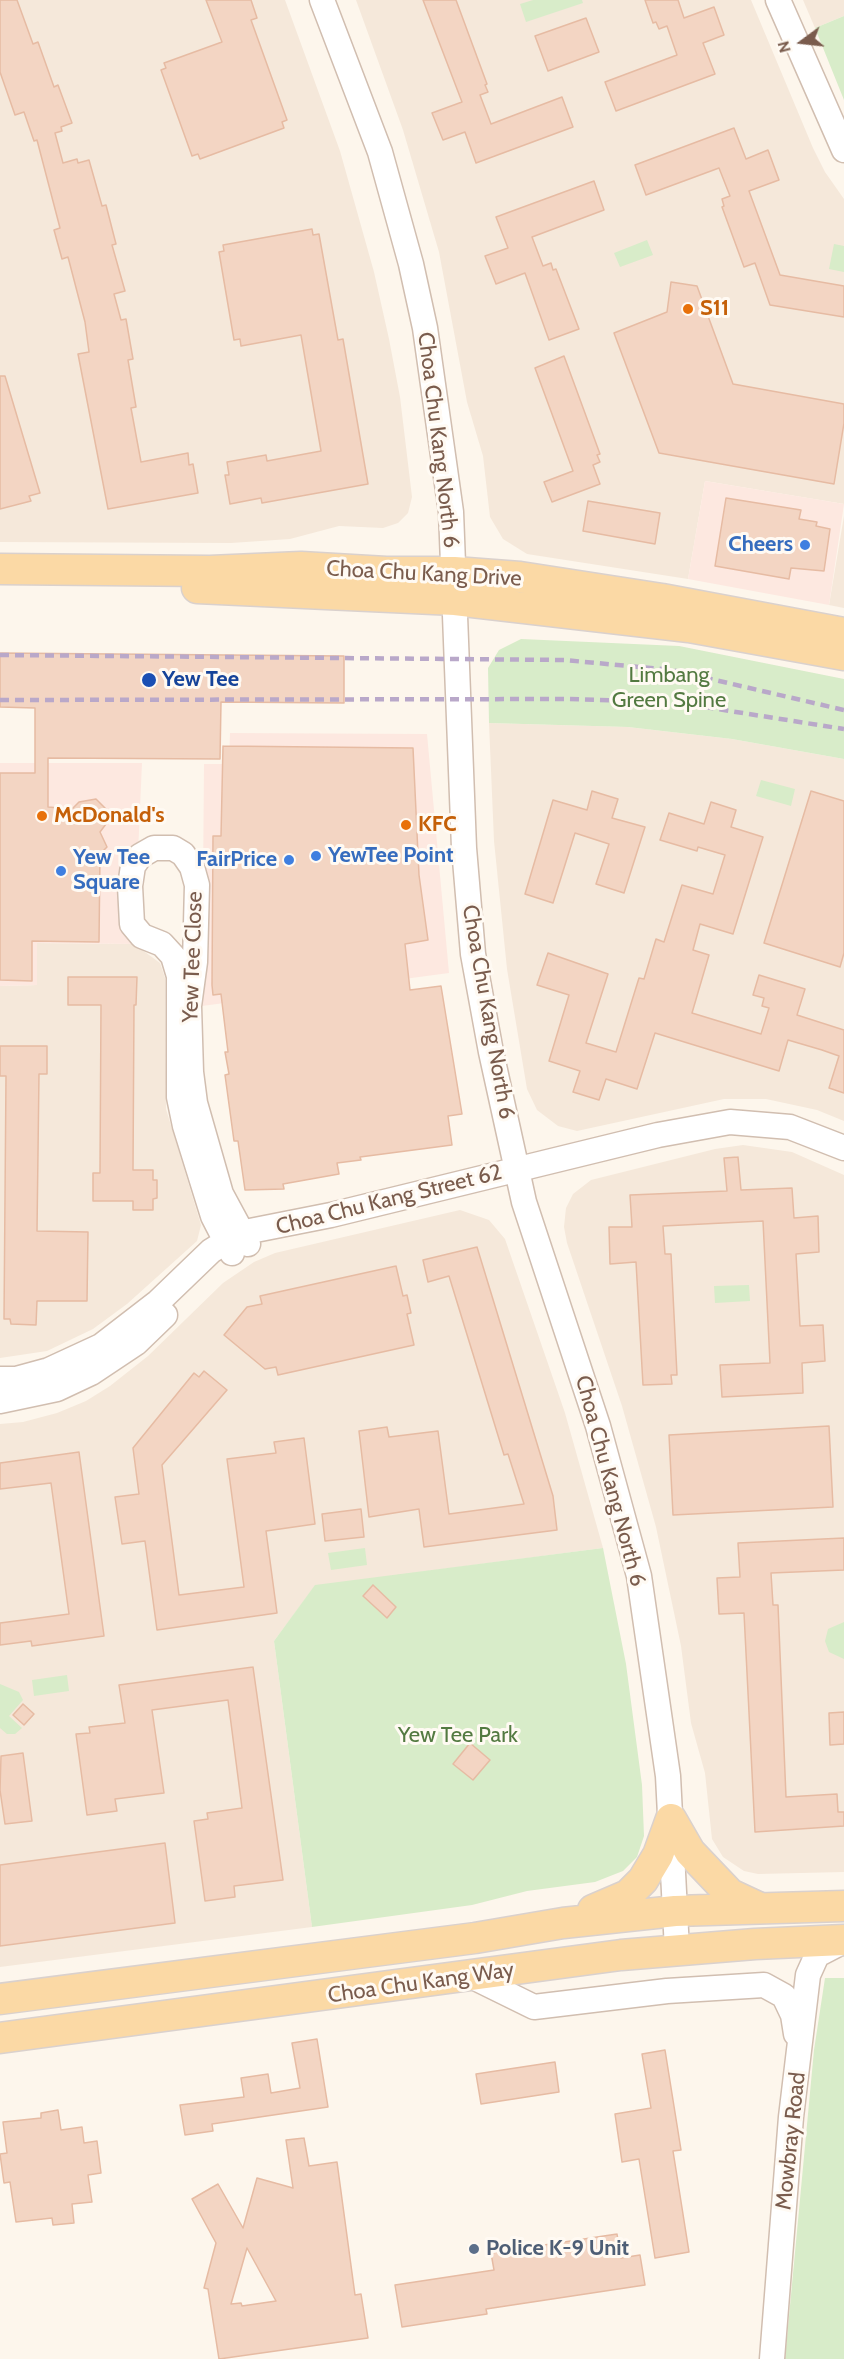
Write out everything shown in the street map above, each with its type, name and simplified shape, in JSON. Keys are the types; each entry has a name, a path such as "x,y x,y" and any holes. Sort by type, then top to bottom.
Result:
{"main road":[{"name":"Choa Chu Kang Drive","path":"0,569 210,571 301,567 386,572 844,655"},
{"name":"Choa Chu Kang Drive","path":"0,590 454,586 520,578 662,598 844,633"},
{"path":"671,1819 690,1852 716,1881 730,1894 760,1908"},
{"path":"562,1923 628,1895 644,1880 671,1819"},
{"name":"Choa Chu Kang Way","path":"0,1999 475,1938 562,1923 675,1911 844,1906"},
{"name":"Choa Chu Kang Way","path":"0,2038 677,1950 844,1941"}],"street":[{"name":"Choa Chu Kang North 6","path":"322,0 380,153 411,264 425,328 443,445 454,586 464,837 473,954 483,1015 517,1169 545,1270 598,1426 639,1576 662,1724 671,1819 677,1950"},
{"path":"778,0 836,138 844,150"},
{"name":"Yew Tee Close","path":"154,848 173,848 183,854 192,867 197,885 195,962 189,1006 191,1072 195,1103 206,1144 221,1194 241,1241 213,1216 195,1162 179,1097 179,976 173,956 162,944 142,936 132,924 130,886 133,866 140,856 154,848"},
{"name":"Choa Chu Kang Street 62","path":"0,1379 16,1379 49,1370 100,1346 133,1323 211,1251 241,1241 517,1169 658,1135 730,1122 790,1127 844,1148"},
{"name":"Choa Chu Kang Street 62","path":"0,1401 57,1389 113,1360 136,1343 241,1241"},
{"name":"Mowbray Road","path":"772,2359 790,2117 812,1965 817,1955 826,1948 844,1941"},
{"path":"473,1977 534,2007 716,1987 764,1985 784,1996 789,2005 800,2054"}],"shaded area":[{"path":"0,0 285,0 340,151 374,272 389,339 400,397 412,497 408,513 398,523 383,528 339,526 290,539 231,543 0,542"},
{"path":"356,0 751,0 813,148 825,172 844,199 844,504 705,481 688,579 527,554 503,539 490,517 483,456 467,402 439,252 403,130"},
{"path":"803,0 844,0 844,16 815,28"},
{"path":"705,481 844,504 829,605 688,579"},
{"path":"844,516 844,608 829,605"},
{"path":"489,723 628,727 732,739 844,759 844,1121 817,1110 766,1099 724,1099 577,1131 558,1126 537,1110 527,1089 507,969 494,841"},
{"name":"YewTee Point","path":"230,733 427,734 449,973 202,1006 204,764 229,764"},
{"name":"Yew Tee Square","path":"0,763 142,763 134,944 37,943 37,985 0,986"},
{"path":"37,943 134,944 160,963 165,978 166,1109 201,1225 197,1241 127,1304 93,1329 47,1351 0,1358 0,986 37,985"},
{"path":"743,1145 792,1152 844,1175 844,1872 758,1874 744,1871 723,1857 712,1839 705,1773 691,1723 681,1646 656,1527 622,1406 567,1243 564,1227 566,1208 573,1194 591,1180 715,1149"},
{"path":"460,1210 489,1220 505,1239 565,1413 603,1548 315,1586 274,1641 312,1927 0,1967 0,1424 23,1422 57,1413 86,1401 110,1386 148,1356 223,1283 254,1262 275,1253"}],"green space":[{"path":"533,0 582,0 583,3 526,22 520,4"},
{"path":"844,16 844,100 815,28"},
{"path":"647,240 653,255 620,267 614,253"},
{"path":"834,244 844,246 844,272 829,269"},
{"name":"Limbang Green Spine","path":"521,639 679,646 844,679 844,759 732,739 628,727 489,723 488,668 499,650"},
{"path":"761,780 795,789 791,806 756,796"},
{"path":"749,1285 750,1301 715,1303 714,1286"},
{"path":"365,1548 367,1565 331,1570 328,1553"},
{"name":"Yew Tee Park","path":"603,1548 626,1664 642,1785 644,1836 637,1857 623,1871 595,1882 527,1891 472,1905 312,1927 274,1641 315,1585"},
{"path":"844,1622 844,1659 829,1652 825,1641 828,1629"},
{"path":"67,1675 69,1691 34,1696 32,1680"},
{"path":"0,1684 19,1692 23,1700 9,1716 22,1728 15,1734 7,1734 0,1728"},
{"path":"825,1978 844,1978 844,2359 785,2359 814,2050"}],"building":[{"path":"0,0 17,0 33,44 38,42 54,87 58,85 72,123 61,127 62,131 55,133 63,163 77,159 78,163 89,160 102,206 106,205 116,244 112,245 125,291 114,294 121,320 126,319 133,359 128,360 136,407 131,408 141,462 188,453 189,465 193,464 198,493 108,509 78,354 89,352 85,322 68,257 62,259 54,230 60,228 37,140 34,141 24,112 15,115 0,72"},
{"path":"206,0 251,0 257,18 251,20 287,120 282,122 284,128 200,159 198,154 192,156 161,70 166,68 164,63 222,42"},
{"path":"423,0 456,0 487,84 485,85 488,92 480,95 491,124 562,97 573,127 476,163 465,132 443,140 432,113 462,102"},
{"path":"645,0 678,0 684,18 714,7 724,35 703,43 715,74 616,111 605,82 677,55 667,26 659,29 656,22 653,23"},
{"path":"586,18 599,52 548,71 535,36"},
{"path":"734,128 746,159 768,150 779,180 749,191 780,275 844,286 844,317 770,305 755,263 744,267 722,207 724,206 722,199 730,196 719,168 646,195 635,165"},
{"path":"594,181 604,210 532,237 543,266 551,263 553,270 556,269 579,329 549,340 525,273 496,284 485,256 508,248 496,217"},
{"path":"312,229 313,235 319,234 338,340 343,339 368,484 262,503 261,498 230,504 225,475 229,475 227,462 266,455 267,461 321,451 301,335 241,346 240,339 234,340 219,252 224,251 223,245"},
{"path":"671,282 697,286 733,384 844,404 844,423 834,484 659,453 614,333 667,312"},
{"path":"564,356 600,454 597,455 600,462 593,465 600,484 552,502 544,482 573,471 535,368"},
{"path":"0,376 5,376 40,493 29,496 31,501 0,509"},
{"path":"726,498 801,510 799,519 817,522 816,526 830,529 824,571 791,568 789,579 715,566"},
{"path":"588,501 660,513 655,544 583,531"},
{"path":"0,653 344,656 344,703 221,702 220,759 48,758 48,807 72,809 79,802 96,799 107,810 106,824 100,832 107,847 100,854 99,942 32,941 32,981 0,980 0,773 35,773 35,708 0,707"},
{"path":"223,746 413,748 419,875 428,940 405,944 410,990 441,986 462,1114 448,1116 452,1145 360,1157 361,1160 337,1163 339,1174 283,1184 284,1189 245,1190 238,1141 234,1141 225,1075 229,1074 225,1052 228,1052 221,994 213,995 212,985 213,836 221,836"},
{"path":"592,791 618,799 612,818 645,827 624,893 596,884 609,844 575,833 553,903 525,894 553,800 587,810"},
{"path":"811,791 844,801 844,953 840,967 764,943"},
{"path":"711,802 736,810 731,827 763,837 733,934 700,924 693,950 709,955 692,1013 761,1034 769,1008 762,1006 764,998 753,995 759,975 805,989 797,1015 844,1030 844,1093 829,1088 839,1056 822,1050 788,1040 779,1071 655,1033 637,1089 606,1079 599,1100 573,1092 580,1071 549,1061 569,995 537,985 548,953 608,974 586,1043 616,1052 639,978 644,979 656,939 664,942 682,885 713,894 725,855 698,847 697,851 660,840 669,813 704,824"},
{"path":"68,977 137,977 136,1005 134,1005 133,1170 153,1170 153,1180 157,1180 157,1198 153,1199 153,1210 133,1210 133,1201 93,1201 93,1173 100,1173 101,1005 68,1005"},
{"path":"0,1046 47,1046 47,1074 39,1074 37,1231 88,1232 87,1301 37,1301 36,1325 11,1324 10,1319 4,1319 6,1076 0,1076"},
{"path":"738,1157 741,1190 792,1188 794,1218 818,1216 819,1252 796,1254 800,1326 823,1325 825,1361 802,1363 803,1393 722,1397 720,1365 770,1363 763,1221 663,1226 665,1254 671,1254 677,1375 671,1375 672,1384 643,1385 636,1262 610,1264 609,1227 632,1227 630,1195 727,1191 724,1158"},
{"path":"477,1247 553,1496 557,1530 424,1547 419,1509 369,1517 359,1431 387,1427 389,1437 438,1431 449,1514 524,1504 508,1454 504,1455 449,1276 428,1282 423,1260"},
{"path":"396,1266 403,1296 407,1295 411,1313 407,1314 414,1345 278,1375 276,1367 265,1369 224,1335 247,1307 262,1304 260,1296"},
{"path":"204,1371 227,1390 162,1465 179,1595 244,1587 227,1459 276,1453 274,1442 304,1438 315,1524 266,1531 277,1613 157,1630 145,1541 122,1544 115,1497 139,1494 133,1448 194,1373 199,1377"},
{"path":"829,1426 833,1507 673,1515 669,1435"},
{"path":"79,1452 104,1636 32,1646 31,1641 0,1645 0,1623 69,1614 51,1483 0,1489 0,1463"},
{"path":"361,1509 364,1537 325,1541 322,1514"},
{"path":"844,1538 844,1570 771,1573 773,1605 778,1605 786,1797 837,1794 838,1812 844,1812 844,1826 755,1832 744,1613 719,1614 717,1578 740,1577 738,1543"},
{"path":"373,1585 396,1607 387,1618 363,1596"},
{"path":"253,1667 283,1880 234,1886 235,1897 205,1901 194,1821 208,1819 207,1813 242,1808 228,1700 152,1710 164,1793 115,1799 117,1811 87,1815 76,1734 90,1733 89,1727 125,1723 119,1685"},
{"path":"23,1704 34,1714 24,1725 13,1715"},
{"path":"844,1712 844,1744 830,1745 829,1713"},
{"path":"470,1743 490,1760 473,1780 453,1764"},
{"path":"23,1753 32,1821 5,1824 0,1790 1,1756"},
{"path":"165,1843 175,1923 0,1946 0,1865"},
{"path":"317,2039 328,2107 212,2124 213,2131 185,2135 180,2105 244,2097 241,2078 268,2074 271,2093 300,2088 292,2043"},
{"path":"665,2050 681,2150 673,2151 689,2252 655,2258 639,2159 622,2162 615,2114 651,2108 642,2054"},
{"path":"555,2062 559,2092 481,2104 476,2074"},
{"path":"58,2110 61,2130 82,2127 84,2143 97,2141 101,2173 88,2175 92,2202 72,2204 74,2223 53,2225 52,2218 16,2222 10,2182 4,2183 0,2154 7,2153 3,2122 41,2118 41,2113"},
{"path":"304,2138 309,2166 337,2162 355,2295 361,2294 368,2338 219,2359 208,2289 204,2288 216,2243 192,2199 218,2184 243,2228 257,2178 293,2188 286,2140","holes":["247,2248 276,2301 242,2306 241,2303 231,2304"]},
{"path":"617,2234 621,2258 640,2255 645,2285 486,2309 487,2314 402,2327 395,2285 494,2270 491,2253"}],"railway":[{"path":"0,655 564,660 672,670 844,710"},
{"path":"0,700 568,699 673,702 844,729"}],"place":[{"name":"S11","path":"688,309"},
{"name":"Cheers","path":"805,545"},
{"name":"Yew Tee","path":"149,680"},
{"name":"McDonald's","path":"42,816"},
{"name":"KFC","path":"406,825"},
{"name":"YewTee Point","path":"316,856"},
{"name":"FairPrice","path":"289,860"},
{"name":"Yew Tee Square","path":"61,871"},
{"name":"Police K-9 Unit","path":"474,2249"}]}
